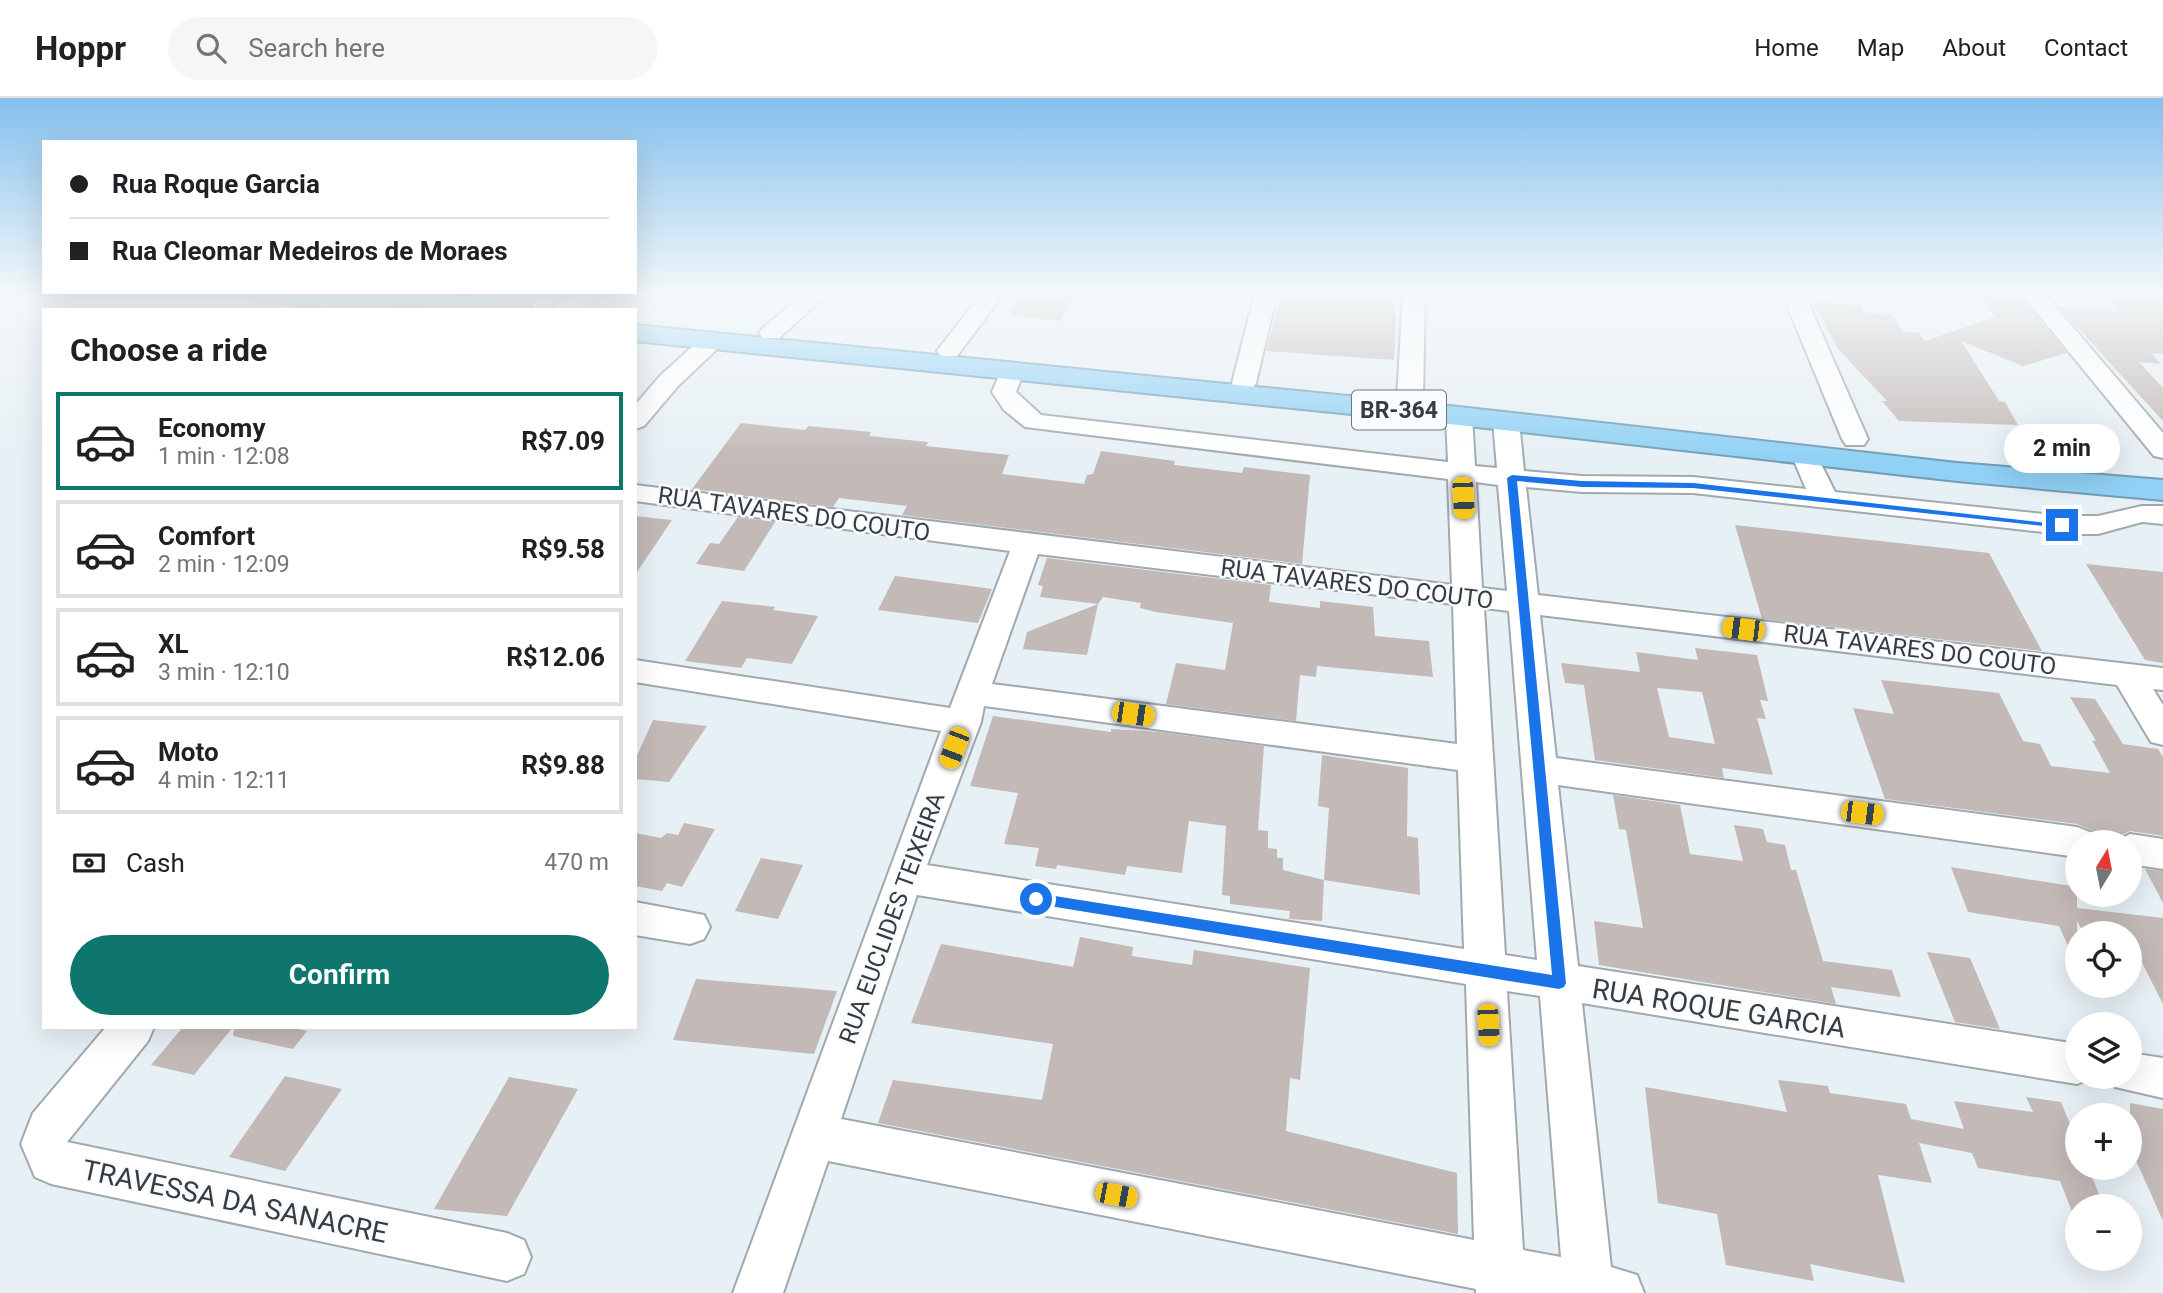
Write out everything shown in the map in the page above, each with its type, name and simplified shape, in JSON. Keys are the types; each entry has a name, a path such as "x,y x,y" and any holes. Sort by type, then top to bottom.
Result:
{"highway":[{"name":"BR-364","path":"790,349 1506,421 1855,439 1952,460 2163,490"},
{"name":"BR-364","path":"927,349 1410,399 1658,430 1805,456 1952,460 2163,474"}],"street":[{"path":"637,419 668,381 703,349"},
{"path":"1244,383 1252,349"},
{"path":"1410,399 1412,349"},
{"path":"1817,349 1855,439"},
{"path":"2079,349 2163,450"},
{"path":"1012,371 1004,392 1013,405 1034,422 1462,473 1582,484 1693,485 2062,525 2112,523 2142,514 2163,514"},
{"path":"637,377 668,381"},
{"path":"1459,415 1500,1281"},
{"path":"814,1136 1500,1281 1599,1291 1559,983 1506,421"},
{"path":"1805,456 1824,499"},
{"name":"RUA TAVARES DO COUTO","path":"637,493 1027,544 2163,679"},
{"name":"RUA EUCLIDES TEIXEIRA","path":"758,1293 904,877 969,708 1027,544"},
{"path":"637,671 1476,759"},
{"path":"2127,675 2163,733"},
{"path":"1540,769 2065,840"},
{"path":"2142,851 2163,854"},
{"name":"RUA ROQUE GARCIA","path":"904,877 2065,1062"},
{"path":"637,918 690,927"},
{"name":"TRAVESSA DA SANACRE","path":"131,1029 49,1128 46,1153 51,1161 506,1257"},
{"path":"2142,1075 2163,1078"}],"building":[{"path":"1267,349 1395,349 1394,360 1266,351"},
{"path":"1838,349 1966,349 1999,401 2005,402 2018,425 1899,421 1882,401 1887,401"},
{"path":"1980,349 2064,349 2067,353 2023,366"},
{"path":"2097,349 2163,349 2163,354 2151,353 2161,364 2139,362 2163,388 2163,421"},
{"path":"741,423 805,430 808,426 871,432 869,436 928,442 926,446 1009,455 1002,474 1084,484 1087,475 1093,474 1101,451 1175,461 1174,465 1242,473 1244,467 1310,475 1302,564 902,515 907,506 839,498 833,507 692,489"},
{"path":"637,516 672,520 637,572"},
{"path":"738,517 775,522 744,571 696,564 710,543 719,544"},
{"path":"1735,525 1989,553 2042,651 1762,619"},
{"path":"1047,558 1271,585 1269,602 1320,608 1320,601 1373,607 1375,636 1429,641 1433,677 1317,666 1316,677 1300,675 1296,721 1166,704 1176,663 1225,670 1233,623 1156,612 1140,608 1141,603 1103,597 1098,604 1040,597 1043,586 1038,585"},
{"path":"2086,564 2163,572 2163,663 2145,660"},
{"path":"895,576 992,589 978,623 878,610"},
{"path":"722,601 775,607 773,610 818,616 792,664 747,658 741,668 685,661"},
{"path":"1098,604 1087,655 1023,649 1027,632"},
{"path":"1695,648 1757,655 1768,701 1760,700 1766,719 1757,718 1773,775 1722,768 1724,778 1595,760 1584,685 1565,683 1561,663 1640,672 1636,652 1698,660","holes":["1657,688 1702,692 1715,744 1669,737"]},
{"path":"1881,680 1999,693 2023,741 2040,744 2051,766 2110,773 2092,740 2096,741 2070,697 2095,699 2123,744 2158,749 2163,757 2163,836 2142,833 2142,830 2091,830 2077,824 1885,799 1853,708 1894,714"},
{"path":"993,716 1111,732 1111,729 1160,732 1264,746 1258,830 1268,831 1268,848 1277,849 1277,858 1283,858 1283,870 1324,880 1322,921 1289,919 1290,911 1230,904 1230,896 1222,895 1226,826 1189,821 1182,873 1127,866 1125,875 1057,865 1056,869 1035,866 1039,848 1004,844 1018,793 970,786"},
{"path":"653,720 707,726 669,782 637,779 637,756"},
{"path":"1322,755 1408,768 1407,836 1418,838 1420,895 1324,880 1329,808 1318,806"},
{"path":"1613,795 1680,805 1690,854 1743,861 1734,825 1763,829 1767,842 1785,845 1791,870 1796,870 1823,961 1892,970 1901,997 1831,987 1836,1004 1599,965 1594,921 1643,928 1626,830 1619,829"},
{"path":"684,823 715,829 682,887 667,883 662,891 637,886 637,833 661,838 667,833 678,835"},
{"path":"761,858 803,865 778,919 735,911"},
{"path":"1951,867 2065,885 2065,907 2163,918 2163,1004 2142,963 2142,921 2065,921 2065,939 2059,926 1968,912"},
{"path":"2145,869 2163,871 2163,903"},
{"path":"1080,937 1133,947 1132,956 1192,965 1194,950 1310,968 1300,1080 1290,1078 1286,1131 1457,1173 1458,1234 878,1123 893,1080 1042,1100 1053,1044 911,1023 941,944 1073,967"},
{"path":"1927,952 1970,958 2000,1029 1955,1022"},
{"path":"696,979 837,991 814,1054 673,1040"},
{"path":"181,1029 231,1029 194,1075 151,1065"},
{"path":"234,1029 307,1031 293,1049 233,1036"},
{"path":"285,1076 342,1089 285,1171 229,1157"},
{"path":"509,1077 578,1089 507,1216 434,1209"},
{"path":"1778,1080 1828,1086 1830,1093 1906,1104 1911,1119 1964,1129 1954,1101 2033,1112 2026,1097 2061,1102 2065,1112 2065,1180 2093,1180 2099,1194 2065,1194 2060,1181 1978,1168 1972,1153 1919,1143 1932,1183 1878,1175 1905,1283 1810,1264 1814,1281 1726,1265 1717,1214 1658,1203 1645,1087 1787,1112"},
{"path":"2142,1105 2163,1109 2163,1221 2142,1174"}],"route":[{"path":"1036,899 1559,983 1512,478 1582,484 1693,485 2062,525"}]}
